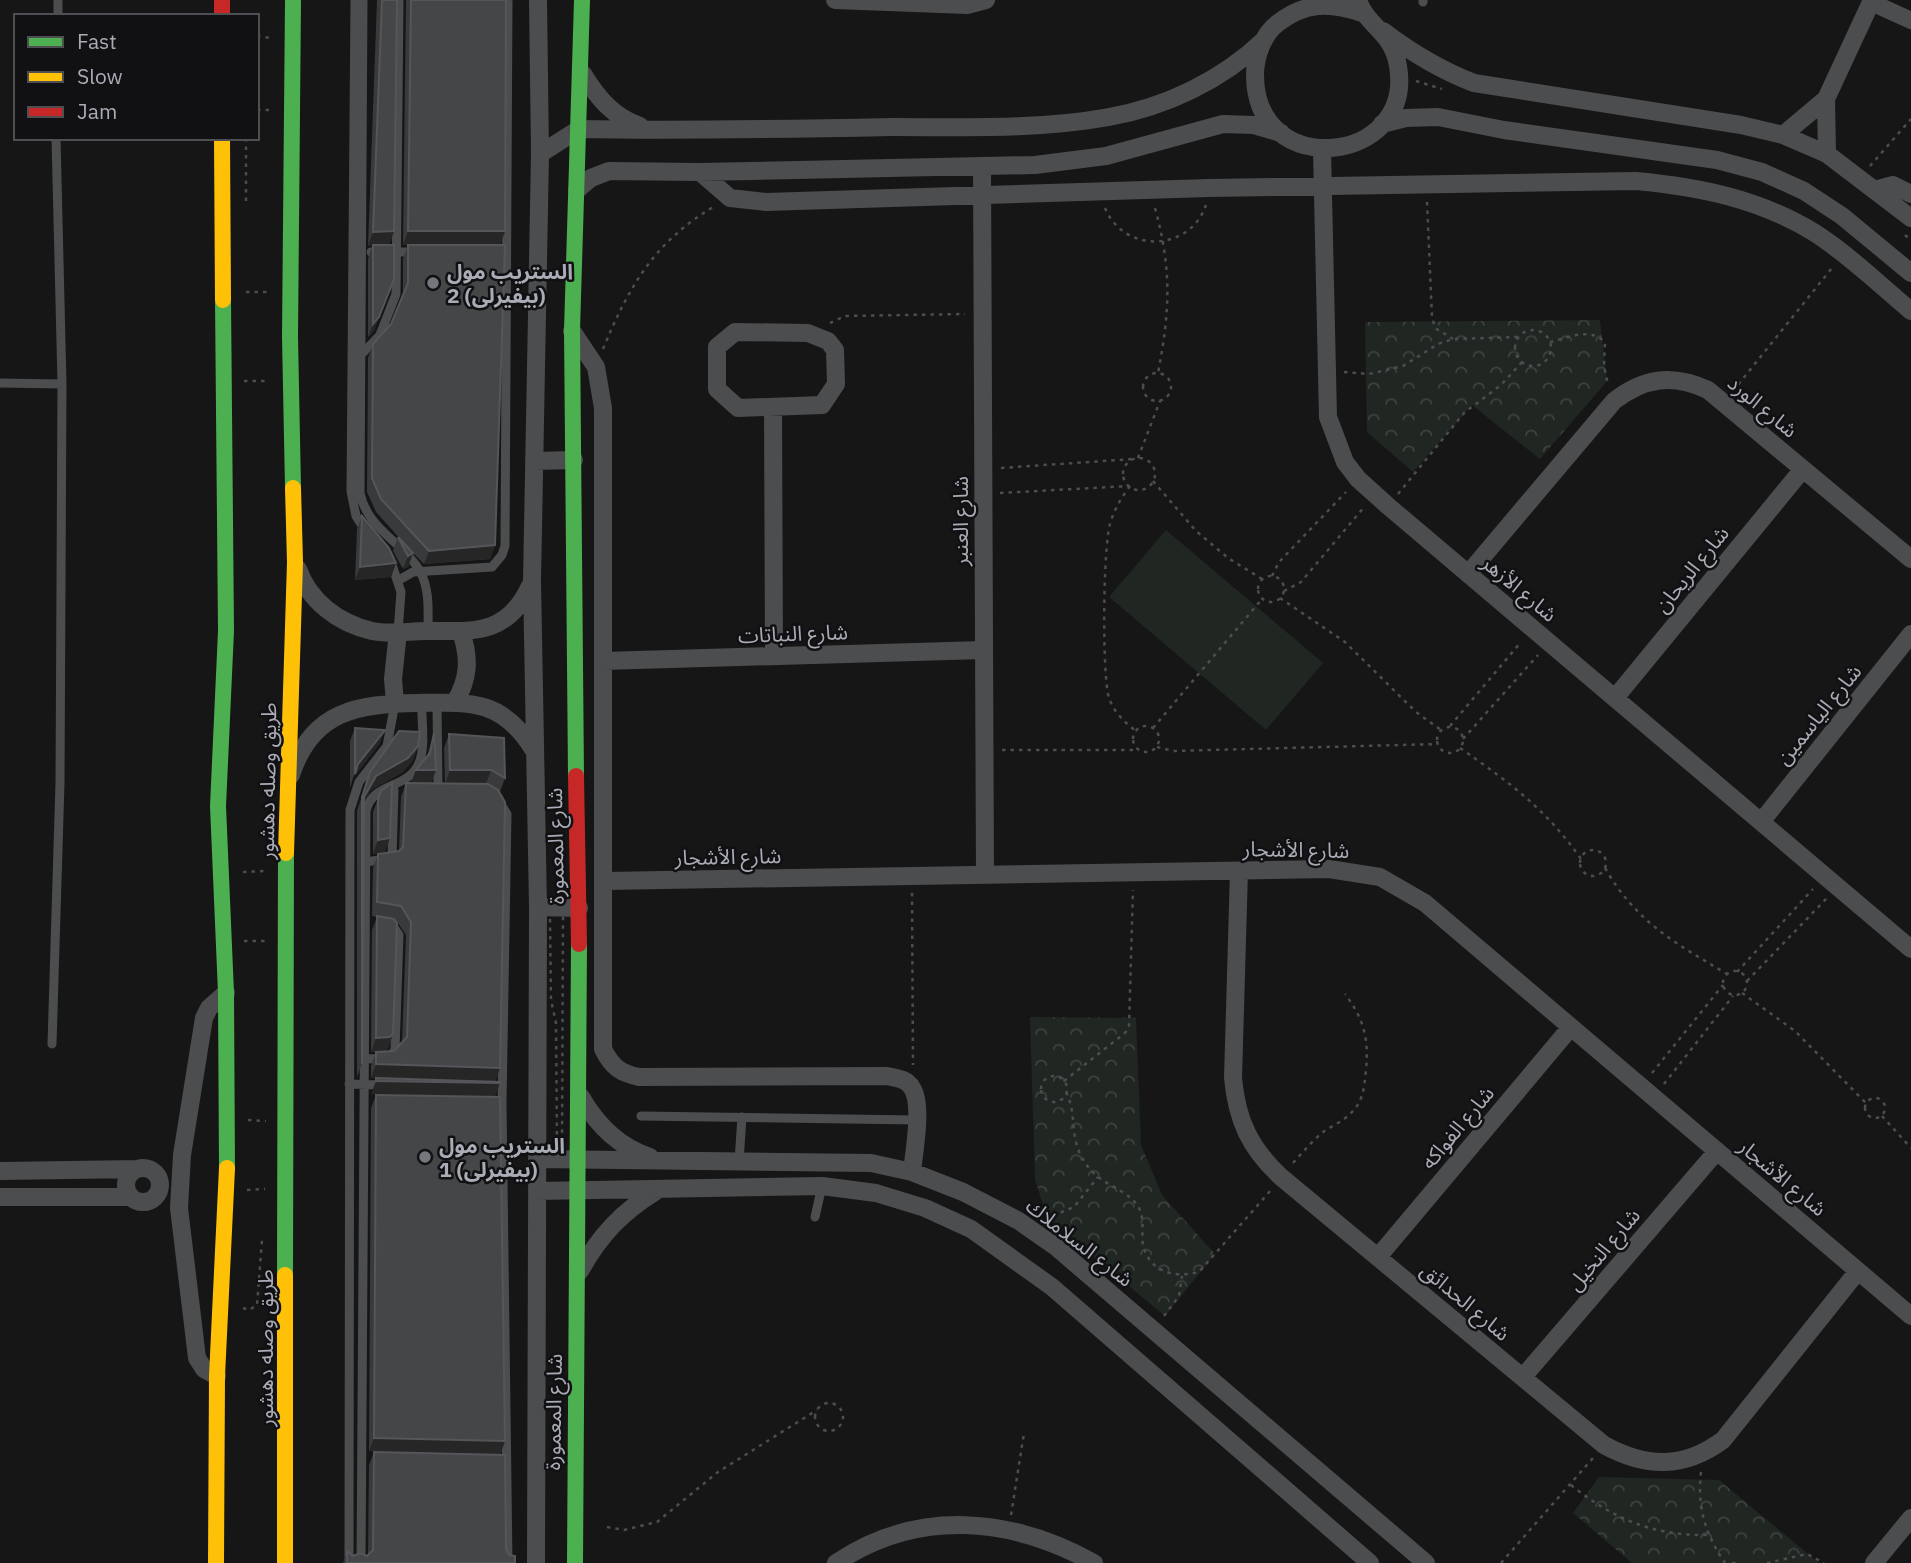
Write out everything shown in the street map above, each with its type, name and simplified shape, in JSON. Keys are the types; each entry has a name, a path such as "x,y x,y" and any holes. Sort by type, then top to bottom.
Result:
{"main road":[{"name":"طريق وصله دهشور","path":"285,1563 286,796 295,562 290,337 293,0"},
{"name":"شارع المعمورة","path":"575,1563 575,1388 580,1271 580,1001 572,331 585,2"},
{"name":"طريق وصله دهشور","path":"216,1563 217,1376 227,1207 226,993 218,806 226,631 222,140"}],"street":[{"name":"شارع المعمورة","path":"536,1563 538,907 533,750 532,581 540,154 538,0"},
{"path":"835,0 967,5 986,0"},
{"path":"1280,133 1264,114 1255,90 1255,64 1287,0"},
{"path":"1783,135 1826,99 1873,2"},
{"path":"540,154 579,129 1007,126 1110,117 1175,97 1212,80 1245,58 1292,12 1315,5 1339,5 1360,7 1383,31 1423,60 1474,83 1741,125 1783,135 1827,154 1911,218"},
{"path":"577,190 591,178 609,171 701,172 1035,165 1105,156 1223,124 1254,125 1280,133 1307,147 1322,150 1356,144 1382,124 1393,107 1399,88 1396,58 1383,31"},
{"path":"583,74 608,108 626,122 653,130"},
{"path":"1826,99 1827,154"},
{"path":"1382,124 1406,118 1438,117 1504,130 1717,160 1762,172 1804,191 1842,216 1911,273"},
{"name":"شارع الأزهر","path":"1322,150 1328,418 1334,440 1358,480 1831,881 1909,942"},
{"name":"شارع العنبر","path":"982,166 985,875"},
{"path":"701,172 730,198 766,202 1324,185 1636,181 1684,186 1730,195 1774,211 1815,234 1843,254 1911,311"},
{"path":"1875,190 1893,185 1911,194"},
{"path":"572,331 596,367 603,408 603,1049 610,1064 623,1074 639,1077 887,1076 905,1080 913,1089 916,1120 912,1172"},
{"path":"735,332 819,335 835,350 834,392 822,405 773,407 738,408 723,397 717,389 717,346 735,332"},
{"name":"شارع الورد","path":"1468,574 1614,401 1630,389 1649,381 1670,378 1708,390 1911,559"},
{"path":"773,407 774,656"},
{"path":"534,461 574,460"},
{"name":"شارع الريحان","path":"1615,698 1803,469"},
{"path":"295,562 305,588 324,608 348,623 374,632 461,632 485,629 506,620 522,603 532,581"},
{"path":"395,703 393,679 398,632"},
{"path":"438,703 467,676 468,661 461,632"},
{"name":"شارع الياسمين","path":"1761,822 1911,634"},
{"name":"شارع النباتات","path":"603,661 983,650"},
{"path":"286,796 292,772 318,728 338,714 361,705 474,703 493,709 516,726 533,750"},
{"name":"شارع الأشجار","path":"605,881 1239,871 1355,871 1380,877 1404,888 1911,1316"},
{"name":"شارع الحدائق","path":"1239,871 1233,1079 1236,1107 1245,1134 1255,1150 1282,1177 1604,1445 1626,1457 1646,1463 1666,1464 1706,1452 1723,1440 1858,1271"},
{"path":"538,907 579,908"},
{"path":"217,1376 204,1368 197,1358 179,1208 182,1155 204,1018 209,1008 226,993"},
{"path":"580,1001 602,1002"},
{"name":"شارع الفواكه","path":"1378,1257 1571,1027"},
{"path":"579,1094 590,1113 620,1143 667,1161 678,1190"},
{"name":"شارع النخيل","path":"1523,1377 1717,1151"},
{"path":"131,1197 127,1181 144,1170 182,1155"},
{"name":"شارع السلاملاك","path":"538,1159 844,1160 912,1172 963,1192 1019,1221 1056,1247 1426,1563"},
{"path":"0,1171 144,1170 159,1183 154,1198 146,1202 131,1197 0,1197"},
{"path":"537,1191 822,1186 876,1192 925,1208 971,1229 1052,1287 1370,1563"},
{"path":"580,1271 594,1246 612,1224 633,1205 657,1190"},
{"path":"154,1198 179,1208"},
{"path":"1874,1563 1910,1522"},
{"path":"836,1563 854,1551 891,1536 930,1527 969,1525 1009,1529 1063,1546 1094,1563"}],"lane":[{"path":"355,0 362,252"},
{"path":"363,0 362,252 351,499 356,516 370,535"},
{"path":"399,0 396,295 387,322 356,357 362,503 372,521 420,571 429,599 428,631"},
{"path":"399,580 420,571 492,567 502,555 505,546 508,0"},
{"path":"1873,2 1911,16"},
{"path":"1873,2 1911,25"},
{"path":"52,1044 59,840 62,384 56,140"},
{"path":"362,252 430,252"},
{"path":"493,252 506,252"},
{"path":"0,383 62,384"},
{"path":"379,545 395,567 399,580 401,605 398,632"},
{"path":"361,1563 355,1458 349,1101 349,810 359,782 387,746 395,703"},
{"path":"349,1563 355,1458 366,1101 366,811 370,799 380,790 402,782 418,765 438,703"},
{"path":"438,703 438,791"},
{"path":"380,790 405,790"},
{"path":"366,862 391,858 394,790"},
{"path":"427,791 449,791"},
{"path":"492,794 507,814 502,1104 509,1462 508,1563"},
{"path":"366,922 393,926 399,935 396,1050 389,1058 366,1059"},
{"path":"349,1084 393,1085"},
{"path":"489,1088 502,1089"},
{"path":"349,1101 379,1102"},
{"path":"488,1104 502,1104"},
{"path":"641,1115 916,1120"},
{"path":"739,1161 742,1117"},
{"path":"815,1217 822,1186"},
{"path":"355,1458 373,1458"},
{"path":"495,1461 509,1462"}],"path":[{"path":"259,36 275,38"},
{"path":"259,110 275,110"},
{"path":"1859,178 1911,119"},
{"path":"246,140 246,208"},
{"path":"1427,184 1432,317 1436,328 1453,339"},
{"path":"1101,191 1107,213 1121,230 1141,241 1164,242 1187,232 1196,223 1204,213 1209,188"},
{"path":"1150,189 1164,242 1170,302 1158,373"},
{"path":"596,367 625,298 643,267 669,240 698,216 730,198"},
{"path":"1724,403 1843,254"},
{"path":"246,304 246,292 276,292"},
{"path":"819,335 834,319 845,316 982,314"},
{"path":"1327,366 1359,373 1391,369 1453,339 1518,337 1535,330 1550,342"},
{"path":"1550,342 1591,333 1599,336 1605,343 1604,366 1614,401"},
{"path":"1518,337 1515,350 1522,362"},
{"path":"1522,362 1541,364 1549,354 1550,342"},
{"path":"1262,599 1271,602 1280,598 1284,591 1296,587 1464,413 1501,385 1522,362"},
{"path":"1158,373 1149,375 1143,388 1151,400 1160,401"},
{"path":"1130,486 1124,474 1128,463 1136,459 1160,401 1169,394 1170,383 1158,373"},
{"path":"244,381 273,382"},
{"path":"983,470 1136,459 1152,465 1153,481 1196,531 1228,558 1262,579"},
{"path":"1272,576 1279,562 1358,480"},
{"path":"983,494 1130,486 1142,489 1153,481"},
{"path":"1130,486 1113,514 1108,535 1106,674 1110,701 1125,723 1136,732"},
{"path":"1262,599 1258,585 1262,579 1272,576 1281,581 1284,591"},
{"path":"1280,598 1345,642 1416,712 1441,730"},
{"path":"1153,728 1262,599"},
{"path":"1441,730 1450,726 1532,629"},
{"path":"1157,747 1173,751 1438,744 1451,753 1460,748 1463,739 1549,642"},
{"path":"984,750 1151,752 1157,747 1159,737 1153,728 1144,726 1136,732 1133,741 1139,750"},
{"path":"1450,726 1461,733 1463,739"},
{"path":"1438,744 1441,730"},
{"path":"1460,748 1518,788 1552,821 1581,859 1581,868 1588,875 1598,875 1605,868"},
{"path":"1581,859 1588,852 1598,851 1605,858 1605,868 1644,921 1683,949 1727,974 1737,972 1831,881"},
{"path":"236,873 270,871"},
{"path":"1064,1081 1119,1039 1129,1026 1133,872"},
{"path":"912,876 913,1089"},
{"path":"1647,1092 1733,996 1742,993 1747,981 1831,881"},
{"path":"241,941 269,941"},
{"path":"1737,972 1747,981"},
{"path":"1647,1092 1723,985 1727,974"},
{"path":"1723,985 1733,996"},
{"path":"1742,993 1795,1031 1866,1102 1867,1114 1874,1118 1882,1116 1886,1110 1884,1102 1877,1097 1866,1102"},
{"path":"1064,1081 1070,1100 1072,1131 1078,1151 1098,1177 1132,1198 1140,1211 1143,1244 1150,1261 1164,1272 1182,1276 1199,1272 1312,1142 1350,1115 1360,1103 1365,1088 1368,1051 1366,1030 1358,1011 1345,994"},
{"path":"1064,1081 1054,1076 1048,1077 1041,1092 1054,1102 1064,1097 1066,1092"},
{"path":"1882,1116 1911,1148"},
{"path":"241,1120 267,1121"},
{"path":"1019,1221 1039,1221 1057,1216 1081,1200 1098,1177"},
{"path":"240,1191 267,1189"},
{"path":"239,1303 249,1310 257,1305 263,1228"},
{"path":"1153,1329 1179,1296 1182,1276"},
{"path":"607,1527 624,1530 657,1522 718,1472 817,1410 830,1403 838,1406 842,1421 831,1431 823,1430 817,1425 817,1410"},
{"path":"1009,1529 1024,1433"},
{"path":"1501,1563 1604,1445"},
{"path":"1706,1452 1699,1494 1708,1535 1725,1563"},
{"path":"1570,1484 1597,1506 1640,1527 1664,1533 1708,1535"},
{"path":"1767,1563 1807,1554 1824,1563"},
{"path":"1731,1563 1738,1563"}],"green space":[{"path":"1600,320 1607,381 1540,459 1472,405 1413,472 1367,432 1365,322"},
{"path":"1166,530 1323,663 1266,730 1109,597"},
{"path":"1030,1017 1136,1018 1141,1145 1162,1195 1215,1254 1165,1316 1047,1218 1035,1179"},
{"path":"1599,1477 1719,1480 1819,1563 1632,1563 1573,1513"}],"building":[{"path":"382,0 397,0 394,231 373,232"},
{"path":"411,0 506,0 505,231 408,231"},
{"path":"373,245 394,245 394,279 379,317 373,324"},
{"path":"408,245 505,245 495,545 429,551 381,499 372,478 373,344 391,324 408,283"},
{"path":"362,516 389,548 396,563 360,567"},
{"path":"398,537 413,553 408,556"},
{"path":"355,728 385,730 358,764 355,774"},
{"path":"399,731 420,732 418,746 408,758 376,776 364,797 362,1064 362,797 370,772"},
{"path":"434,733 436,770 416,770 430,753"},
{"path":"449,734 504,738 505,778 491,770 450,770"},
{"path":"392,783 390,838 378,840 378,799 381,791"},
{"path":"406,783 488,784 498,790 505,802 500,1068 376,1064 376,1052 394,1051 407,1037 411,922 401,906 377,902 378,854 399,851 403,847"},
{"path":"377,916 394,919 397,923 393,1034 390,1037 376,1038"},
{"path":"376,1078 500,1082 500,1083 376,1081"},
{"path":"376,1095 500,1097 505,1441 374,1438"},
{"path":"374,1452 505,1455 506,1549 509,1555 515,1556 515,1563 347,1563 347,1551 353,1556 360,1553 367,1556 373,1550"}],"traffic: fast":[{"path":"293,0 290,337 293,488"},
{"path":"576,776 572,330 582,0"},
{"path":"223,300 226,631 218,806 226,993 227,1168"},
{"path":"285,1275 286,853"},
{"path":"575,1563 579,944"}],"traffic: slow":[{"path":"222,140 223,300"},
{"path":"286,853 295,562 293,488"},
{"path":"216,1563 217,1376 227,1168"},
{"path":"285,1275 285,1563"}],"traffic: jam":[{"path":"222,0 222,14"},
{"path":"576,776 579,944"}],"place":[{"name":"الستريب مول 2 (بيفيرلى)","path":"433,283"},
{"name":"الستريب مول 1 (بيفيرلى)","path":"425,1157"}]}
